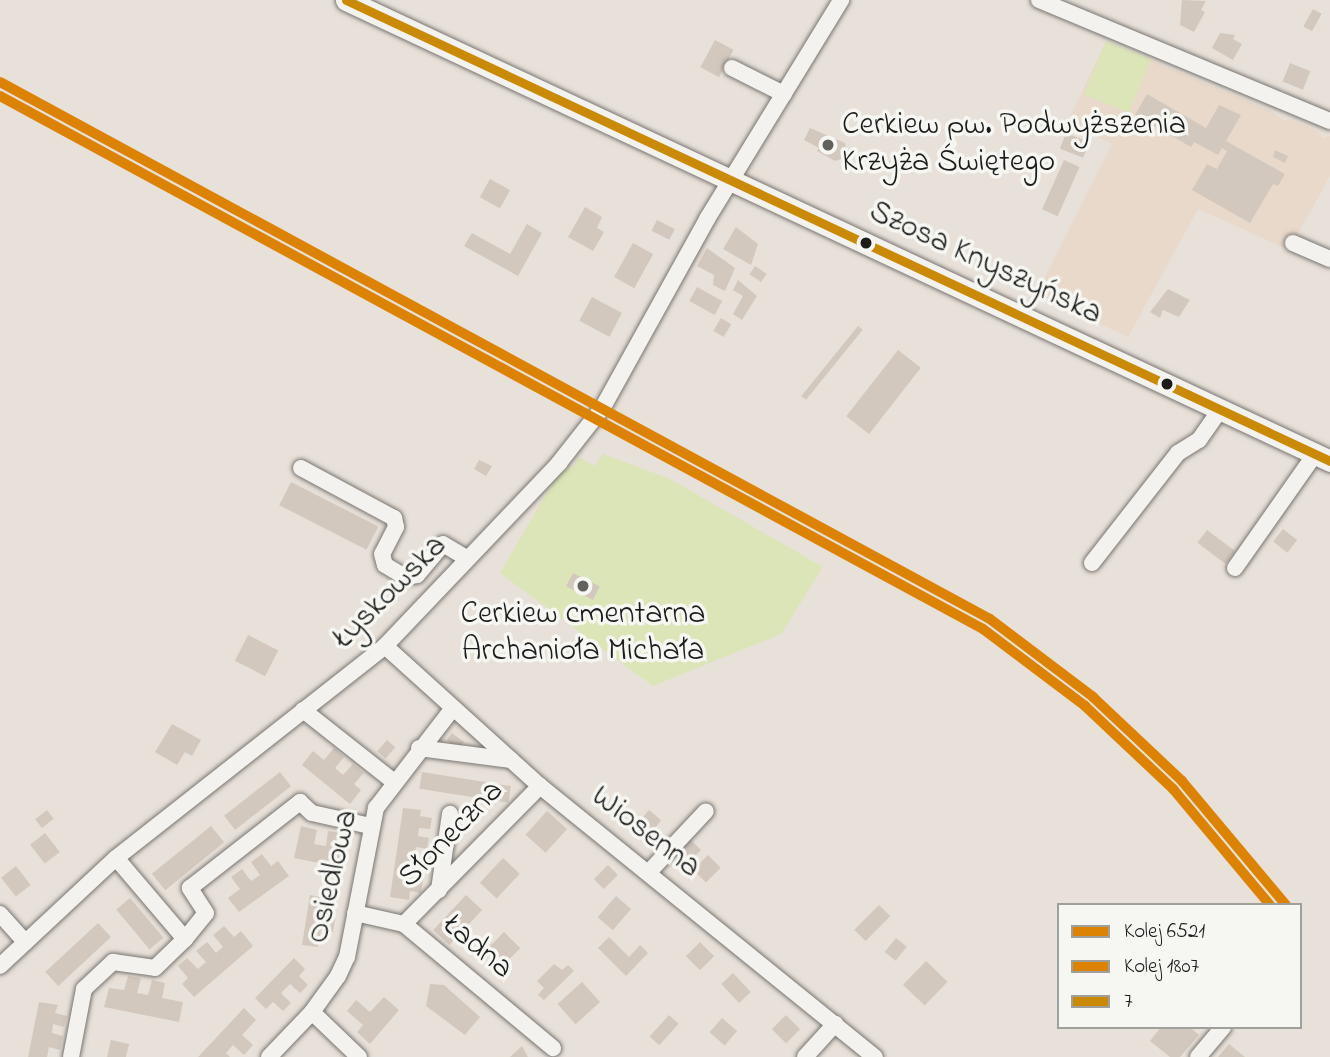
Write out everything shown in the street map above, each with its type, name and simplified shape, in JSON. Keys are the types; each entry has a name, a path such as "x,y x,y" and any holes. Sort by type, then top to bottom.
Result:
{"main road":[{"name":"Szosa Knyszyńska","path":"346,0 1323,458"}],"street":[{"name":"Łyskowska","path":"0,966 116,858 385,646 559,463 603,407 732,180 841,0"},
{"path":"1039,0 1330,121"},
{"path":"732,68 784,94"},
{"path":"1293,243 1330,259"},
{"path":"1092,563 1178,453 1199,440 1220,410"},
{"path":"1235,568 1323,458"},
{"path":"301,468 394,518 396,527 382,554 385,565 405,577 417,575 443,544 466,558"},
{"name":"Wiosenna","path":"385,646 540,786 875,1057"},
{"name":"Osiedlowa","path":"269,1057 312,1012 347,957 370,826 393,781 453,708"},
{"path":"303,710 393,781"},
{"path":"419,748 511,760"},
{"name":"Słoneczna","path":"404,923 540,786"},
{"path":"71,1057 85,989 113,962 155,968 185,939 206,913 190,888 300,802 312,813 370,826"},
{"path":"649,872 706,811"},
{"path":"439,890 450,814"},
{"path":"116,858 185,939"},
{"name":"Ładna","path":"355,913 404,923 553,1048"},
{"path":"0,914 25,942"},
{"path":"312,1012 359,1057"},
{"path":"805,1057 835,1024"},
{"path":"1198,1057 1221,1029"}],"shaded area":[{"path":"1106,41 1271,111 1285,121 1288,119 1313,129 1324,138 1330,136 1330,176 1289,250 1198,209 1128,337 1037,293 1112,144 1068,121"}],"green space":[{"path":"1106,41 1151,59 1129,113 1084,95"},
{"path":"603,454 670,479 823,567 781,634 653,686 500,573 563,465 572,468 579,457 594,466"}],"building":[{"path":"1182,0 1206,1 1201,10 1205,12 1194,32 1180,25"},
{"path":"1313,9 1322,14 1312,31 1303,26"},
{"path":"1220,33 1235,35 1233,39 1242,44 1233,60 1212,48"},
{"path":"715,40 734,50 719,77 700,67"},
{"path":"1290,63 1310,71 1303,90 1283,82"},
{"path":"1147,94 1206,128 1219,105 1241,115 1226,141 1285,174 1278,186 1273,184 1250,223 1192,190 1207,164 1217,169 1227,151 1222,148 1218,155 1194,142 1191,147 1135,115"},
{"name":"Cerkiew pw. Podwyższenia Krzyża Świętego","path":"810,128 845,143 847,157 835,161 817,151 819,148 804,140"},
{"path":"1066,133 1089,142 1083,158 1060,149"},
{"path":"1275,150 1288,156 1285,163 1273,157"},
{"path":"1064,160 1080,167 1058,216 1042,209"},
{"path":"490,179 510,190 500,209 480,197"},
{"path":"585,207 602,217 597,228 604,232 593,251 568,237"},
{"path":"657,220 675,229 669,240 652,231"},
{"path":"527,224 542,233 518,276 464,246 472,233 510,254"},
{"path":"736,227 758,244 751,265 723,249"},
{"path":"633,243 653,254 634,288 614,277"},
{"path":"707,248 735,268 725,291 713,285 714,275 697,266"},
{"path":"755,266 767,274 761,282 749,274"},
{"path":"738,280 757,296 742,320 733,314 743,296 733,290"},
{"path":"697,287 722,301 715,315 689,301"},
{"path":"1168,289 1190,300 1179,317 1163,310 1160,318 1150,312"},
{"path":"592,297 622,313 609,337 579,321"},
{"path":"721,318 731,324 724,337 713,331"},
{"path":"858,326 863,330 806,400 801,396"},
{"path":"898,350 921,368 869,434 846,416"},
{"path":"479,460 492,466 486,476 474,469"},
{"path":"291,482 378,526 367,550 279,505"},
{"path":"1283,529 1297,540 1287,553 1273,542"},
{"path":"1207,530 1235,551 1225,564 1197,543"},
{"name":"Cerkiew cmentarna Archanioła Michała","path":"573,573 600,587 593,600 566,586"},
{"path":"248,635 278,650 265,676 235,661"},
{"path":"172,724 201,740 192,756 185,752 177,765 155,752"},
{"path":"452,733 464,742 459,749 447,740"},
{"path":"387,740 395,747 385,759 377,751"},
{"path":"334,748 344,757 335,768 343,775 353,764 364,773 354,784 361,790 350,804 302,765 313,751 324,760"},
{"path":"280,772 291,786 235,830 224,816"},
{"path":"422,772 511,786 508,803 419,789"},
{"path":"403,808 421,810 420,816 432,818 430,829 419,828 418,836 429,838 427,849 416,847 415,856 426,857 424,872 413,870 412,878 423,880 421,893 410,891 409,900 390,897"},
{"path":"47,810 54,819 42,828 35,819"},
{"path":"649,810 661,820 649,835 637,825"},
{"path":"547,811 567,829 546,853 526,835"},
{"path":"211,826 224,842 165,890 152,874"},
{"path":"301,826 317,830 314,844 326,846 328,831 341,833 338,848 347,851 344,868 294,858"},
{"path":"45,833 60,852 45,864 30,845"},
{"path":"689,838 701,850 686,865 674,853"},
{"path":"262,854 271,866 278,861 289,876 239,912 228,898 240,889 231,877 242,869 251,881 260,875 251,862"},
{"path":"708,855 721,868 706,883 693,870"},
{"path":"503,858 520,874 497,899 480,883"},
{"path":"608,865 618,875 604,889 594,879"},
{"path":"16,866 31,885 16,897 1,878"},
{"path":"310,895 326,898 323,917 335,919 333,932 321,930 318,947 302,945"},
{"path":"466,895 482,910 449,945 433,930"},
{"path":"616,896 631,909 613,930 598,917"},
{"path":"130,898 163,938 150,949 116,910"},
{"path":"879,905 890,916 866,941 854,930"},
{"path":"98,923 111,937 58,986 45,972"},
{"path":"224,926 234,937 241,931 253,946 194,997 182,984 188,978 178,966 187,958 198,969 206,962 196,951 207,942 216,953 223,947 213,935"},
{"path":"504,932 520,948 503,965 487,949"},
{"path":"609,937 629,957 640,945 648,953 626,976 598,948"},
{"path":"896,938 907,947 896,961 885,952"},
{"path":"700,942 714,956 700,970 686,956"},
{"path":"294,958 305,969 299,976 308,985 300,993 290,984 281,993 291,1003 283,1011 273,1002 266,1009 255,998"},
{"path":"926,961 948,982 925,1006 903,985"},
{"path":"554,964 562,970 568,965 574,971 544,1000 538,995 544,988 537,981"},
{"path":"733,973 751,992 739,1003 721,984"},
{"path":"128,976 141,978 137,993 148,995 152,980 165,983 162,998 183,1002 179,1022 104,1007 109,988 124,990"},
{"path":"582,982 600,1002 576,1024 557,1004"},
{"path":"430,984 444,985 480,1017 465,1035 426,1006"},
{"path":"384,997 399,1010 370,1044 357,1032 363,1025 347,1011 356,1000 370,1012"},
{"path":"39,1002 58,1005 55,1013 67,1016 64,1027 53,1024 52,1033 63,1036 60,1050 49,1047 47,1057 28,1057"},
{"path":"244,1008 256,1020 242,1035 253,1045 244,1055 233,1045 226,1053 230,1057 198,1057"},
{"path":"669,1015 679,1024 659,1045 650,1037"},
{"path":"786,1015 800,1029 786,1043 772,1029"},
{"path":"722,1018 737,1031 725,1045 710,1032"},
{"path":"1159,1029 1192,1029 1199,1035 1180,1057 1170,1057 1150,1041"},
{"path":"111,1040 129,1044 126,1057 107,1057"},
{"path":"1229,1044 1245,1057 1218,1057"},
{"path":"522,1046 528,1057 510,1057"}],"rail line":[{"name":"6521","path":"0,82 990,619 1093,697 1182,781 1284,903"},
{"name":"1807","path":"0,96 983,629 1085,706 1173,789 1268,903"}],"transit line":[{"name":"7","path":"346,0 1330,461"}],"place":[{"name":"Cerkiew pw. Podwyższenia Krzyża Świętego","path":"828,145"},
{"name":"Cerkiew cmentarna Archanioła Michała","path":"583,586"}]}
